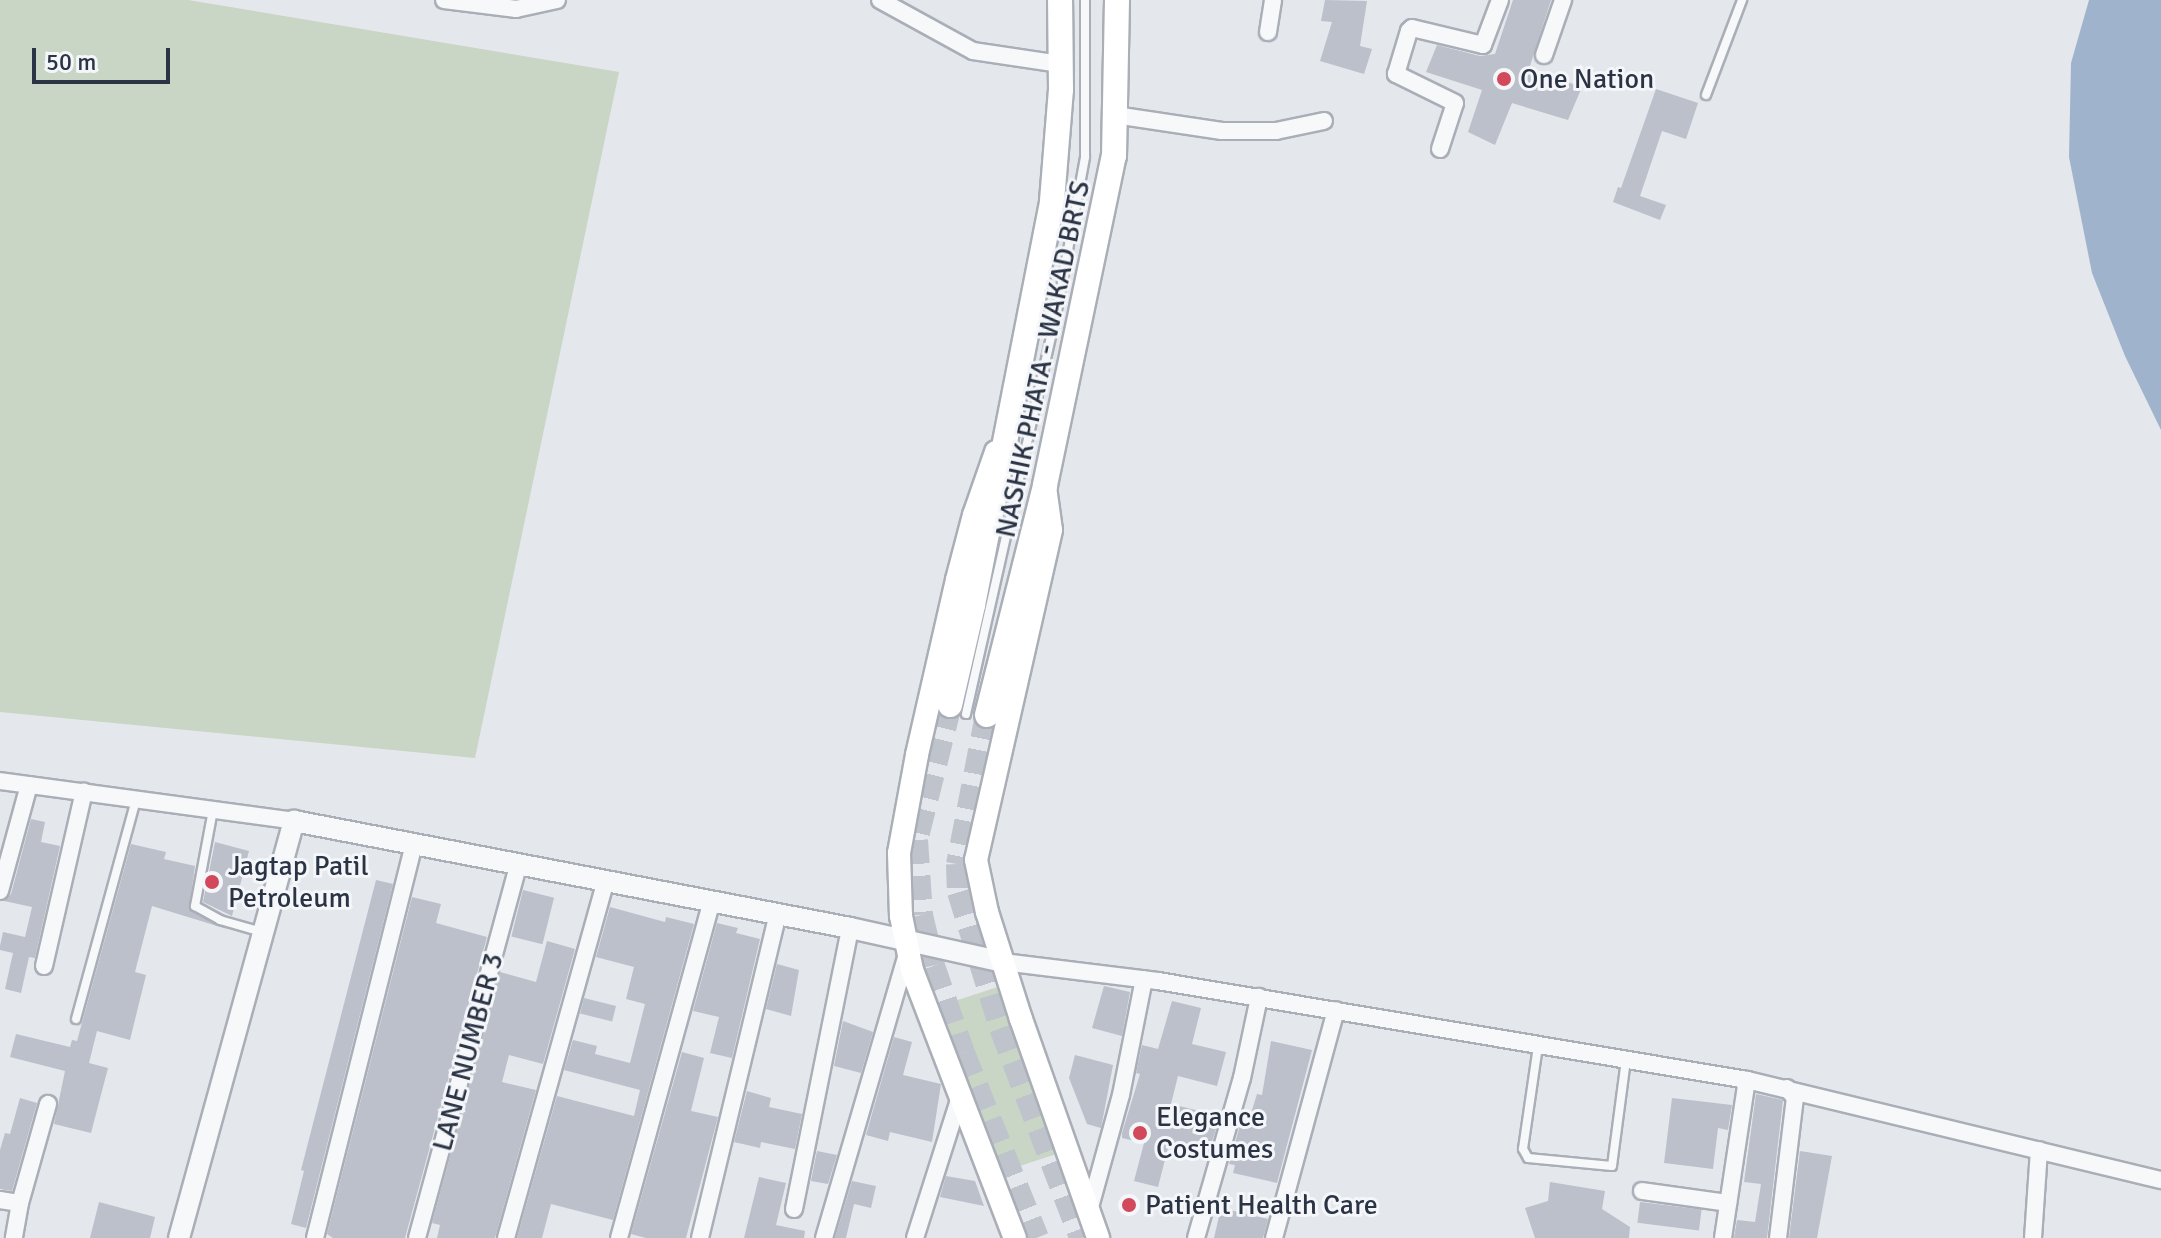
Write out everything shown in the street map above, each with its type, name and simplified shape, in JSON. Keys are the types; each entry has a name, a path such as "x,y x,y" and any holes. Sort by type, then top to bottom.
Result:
{"main road":[{"path":"968,711 1008,426 1052,201 1060,64 1060,0"},
{"path":"968,711 1045,485 1114,156 1117,0"},
{"path":"1008,426 974,515 917,755 899,853 901,916 907,946 960,1097 1015,1238"},
{"path":"1045,485 1051,530 976,860 987,912 1003,962 1098,1238"}],"street":[{"path":"444,0 516,9 557,0"},
{"path":"880,0 973,51 1060,64"},
{"path":"1268,32 1273,0"},
{"path":"1440,149 1455,103 1396,74 1409,31 1412,28 1483,45 1500,0"},
{"path":"1544,55 1563,0"},
{"path":"1115,115 1222,131 1276,131 1324,121"},
{"path":"0,781 294,821 777,917 850,928 907,946 1259,997 1747,1080 2161,1180"},
{"path":"0,891 29,785"},
{"path":"44,966 84,792"},
{"path":"179,1238 294,821"},
{"path":"315,1238 414,845"},
{"name":"LANE NUMBER 3","path":"417,1238 518,866"},
{"path":"506,1238 605,883"},
{"path":"619,1238 711,904"},
{"path":"700,1238 777,917"},
{"path":"794,1209 850,928"},
{"path":"824,1238 907,946"},
{"path":"1089,1211 1121,1095 1144,979"},
{"path":"1196,1238 1239,1092 1259,997"},
{"path":"1274,1238 1336,1010"},
{"path":"1723,1238 1747,1080"},
{"path":"1778,1238 1795,1098 1787,1088"},
{"path":"915,1238 960,1097"},
{"path":"14,1238 20,1203 48,1104"},
{"path":"2033,1238 2039,1150"},
{"path":"1642,1191 1728,1203"},
{"path":"0,1200 20,1203"}],"lane":[{"name":"NASHIK PHATA - WAKAD BRTS","path":"968,711 1057,310 1085,157 1085,0"},
{"path":"1706,95 1742,0"},
{"path":"76,1019 136,799"},
{"path":"213,810 195,906 220,920 263,933"},
{"path":"1538,1045 1523,1149 1528,1158 1612,1166 1626,1059"}],"green space":[{"path":"0,0 188,0 619,72 475,758 0,712"},
{"path":"1010,983 1065,1151 996,1174 942,1005"}],"water":[{"path":"2089,0 2161,0 2161,430 2125,356 2092,273 2069,157 2071,63"}],"building":[{"path":"1325,0 1367,1 1360,46 1372,49 1364,74 1320,61 1332,22 1321,21"},
{"name":"One Nation","path":"1513,0 1551,0 1529,69 1582,87 1568,120 1512,103 1495,145 1468,132 1482,90 1426,72 1437,45 1480,56 1495,54"},
{"path":"1656,89 1698,103 1686,139 1662,131 1640,196 1666,205 1660,220 1613,202 1618,187 1621,188"},
{"path":"31,819 45,822 41,842 60,846 35,958 29,957 21,993 5,989 13,953 0,950 0,946 3,932 25,937 32,907 4,901 11,894"},
{"path":"215,842 249,851 232,916 203,902"},
{"path":"131,844 166,852 164,859 195,866 189,910 227,929 152,906 135,972 146,975 130,1040 97,1031 89,1063 108,1068 91,1133 54,1124 65,1071 10,1057 16,1034 70,1047 72,1040 77,1041"},
{"path":"376,880 393,884 306,1228 291,1224 304,1171 301,1170"},
{"path":"523,890 554,898 542,944 511,937"},
{"path":"412,897 441,904 436,923 487,937 405,1238 333,1238 327,1234"},
{"path":"610,907 665,922 666,917 694,924 613,1220 551,1204 542,1238 517,1238 557,1096 634,1116 640,1090 564,1070 573,1040 597,1046 595,1054 630,1063 645,1004 626,999 634,967 596,957"},
{"path":"717,923 738,928 736,933 760,939 732,1058 710,1053 719,1017 693,1011"},
{"path":"547,941 575,949 543,1064 509,1055 502,1082 536,1090 495,1238 437,1238 440,1225 432,1223 500,972 536,982"},
{"path":"777,964 799,970 791,1016 766,1009"},
{"path":"1104,986 1130,992 1122,1036 1092,1028"},
{"path":"584,998 616,1006 612,1022 580,1014"},
{"path":"1172,1001 1201,1008 1192,1044 1226,1052 1217,1086 1178,1076 1171,1104 1220,1116 1207,1158 1168,1148 1158,1187 1134,1181 1144,1143 1122,1138 1122,1133 1140,1074 1136,1073 1142,1045 1158,1049"},
{"path":"843,1021 873,1032 861,1073 834,1066"},
{"path":"894,1037 912,1042 903,1075 941,1084 932,1142 890,1132 888,1141 866,1135"},
{"path":"1271,1041 1312,1050 1277,1183 1233,1173 1235,1165 1229,1164 1241,1122 1248,1123 1257,1094 1262,1095"},
{"path":"682,1052 704,1058 691,1111 718,1117 686,1238 646,1238 631,1234"},
{"path":"1075,1055 1113,1065 1101,1128 1087,1124 1069,1078"},
{"path":"747,1091 771,1098 769,1107 802,1114 795,1149 761,1142 760,1148 734,1142"},
{"path":"1756,1094 1783,1100 1767,1238 1734,1238 1737,1220 1755,1222 1761,1184 1744,1182"},
{"path":"20,1098 37,1103 12,1191 0,1189 0,1150 5,1133 10,1134"},
{"path":"1672,1098 1732,1105 1728,1130 1718,1128 1713,1169 1664,1163"},
{"path":"817,1151 837,1155 828,1184 811,1181"},
{"path":"1800,1151 1832,1156 1817,1238 1789,1238"},
{"path":"946,1176 975,1181 984,1206 940,1197"},
{"path":"759,1177 786,1183 776,1225 805,1231 804,1238 744,1238"},
{"path":"852,1181 876,1186 871,1208 854,1204 846,1238 835,1238"},
{"path":"1550,1182 1605,1191 1602,1209 1630,1227 1629,1238 1535,1238 1525,1208 1548,1201"},
{"path":"99,1202 155,1217 150,1238 90,1238"},
{"path":"1640,1202 1702,1210 1699,1230 1637,1223"},
{"path":"1221,1208 1268,1219 1263,1238 1214,1238"}],"tunnel":[{"path":"950,705 916,840 921,915 933,966 963,1053 1037,1238"},
{"path":"987,715 958,864 959,892 1001,1028 1081,1238"}],"place":[{"name":"One Nation","path":"1504,79"},
{"name":"Jagtap Patil Petroleum","path":"212,882"},
{"name":"Elegance Costumes","path":"1140,1133"},
{"name":"Patient Health Care","path":"1129,1205"}]}
